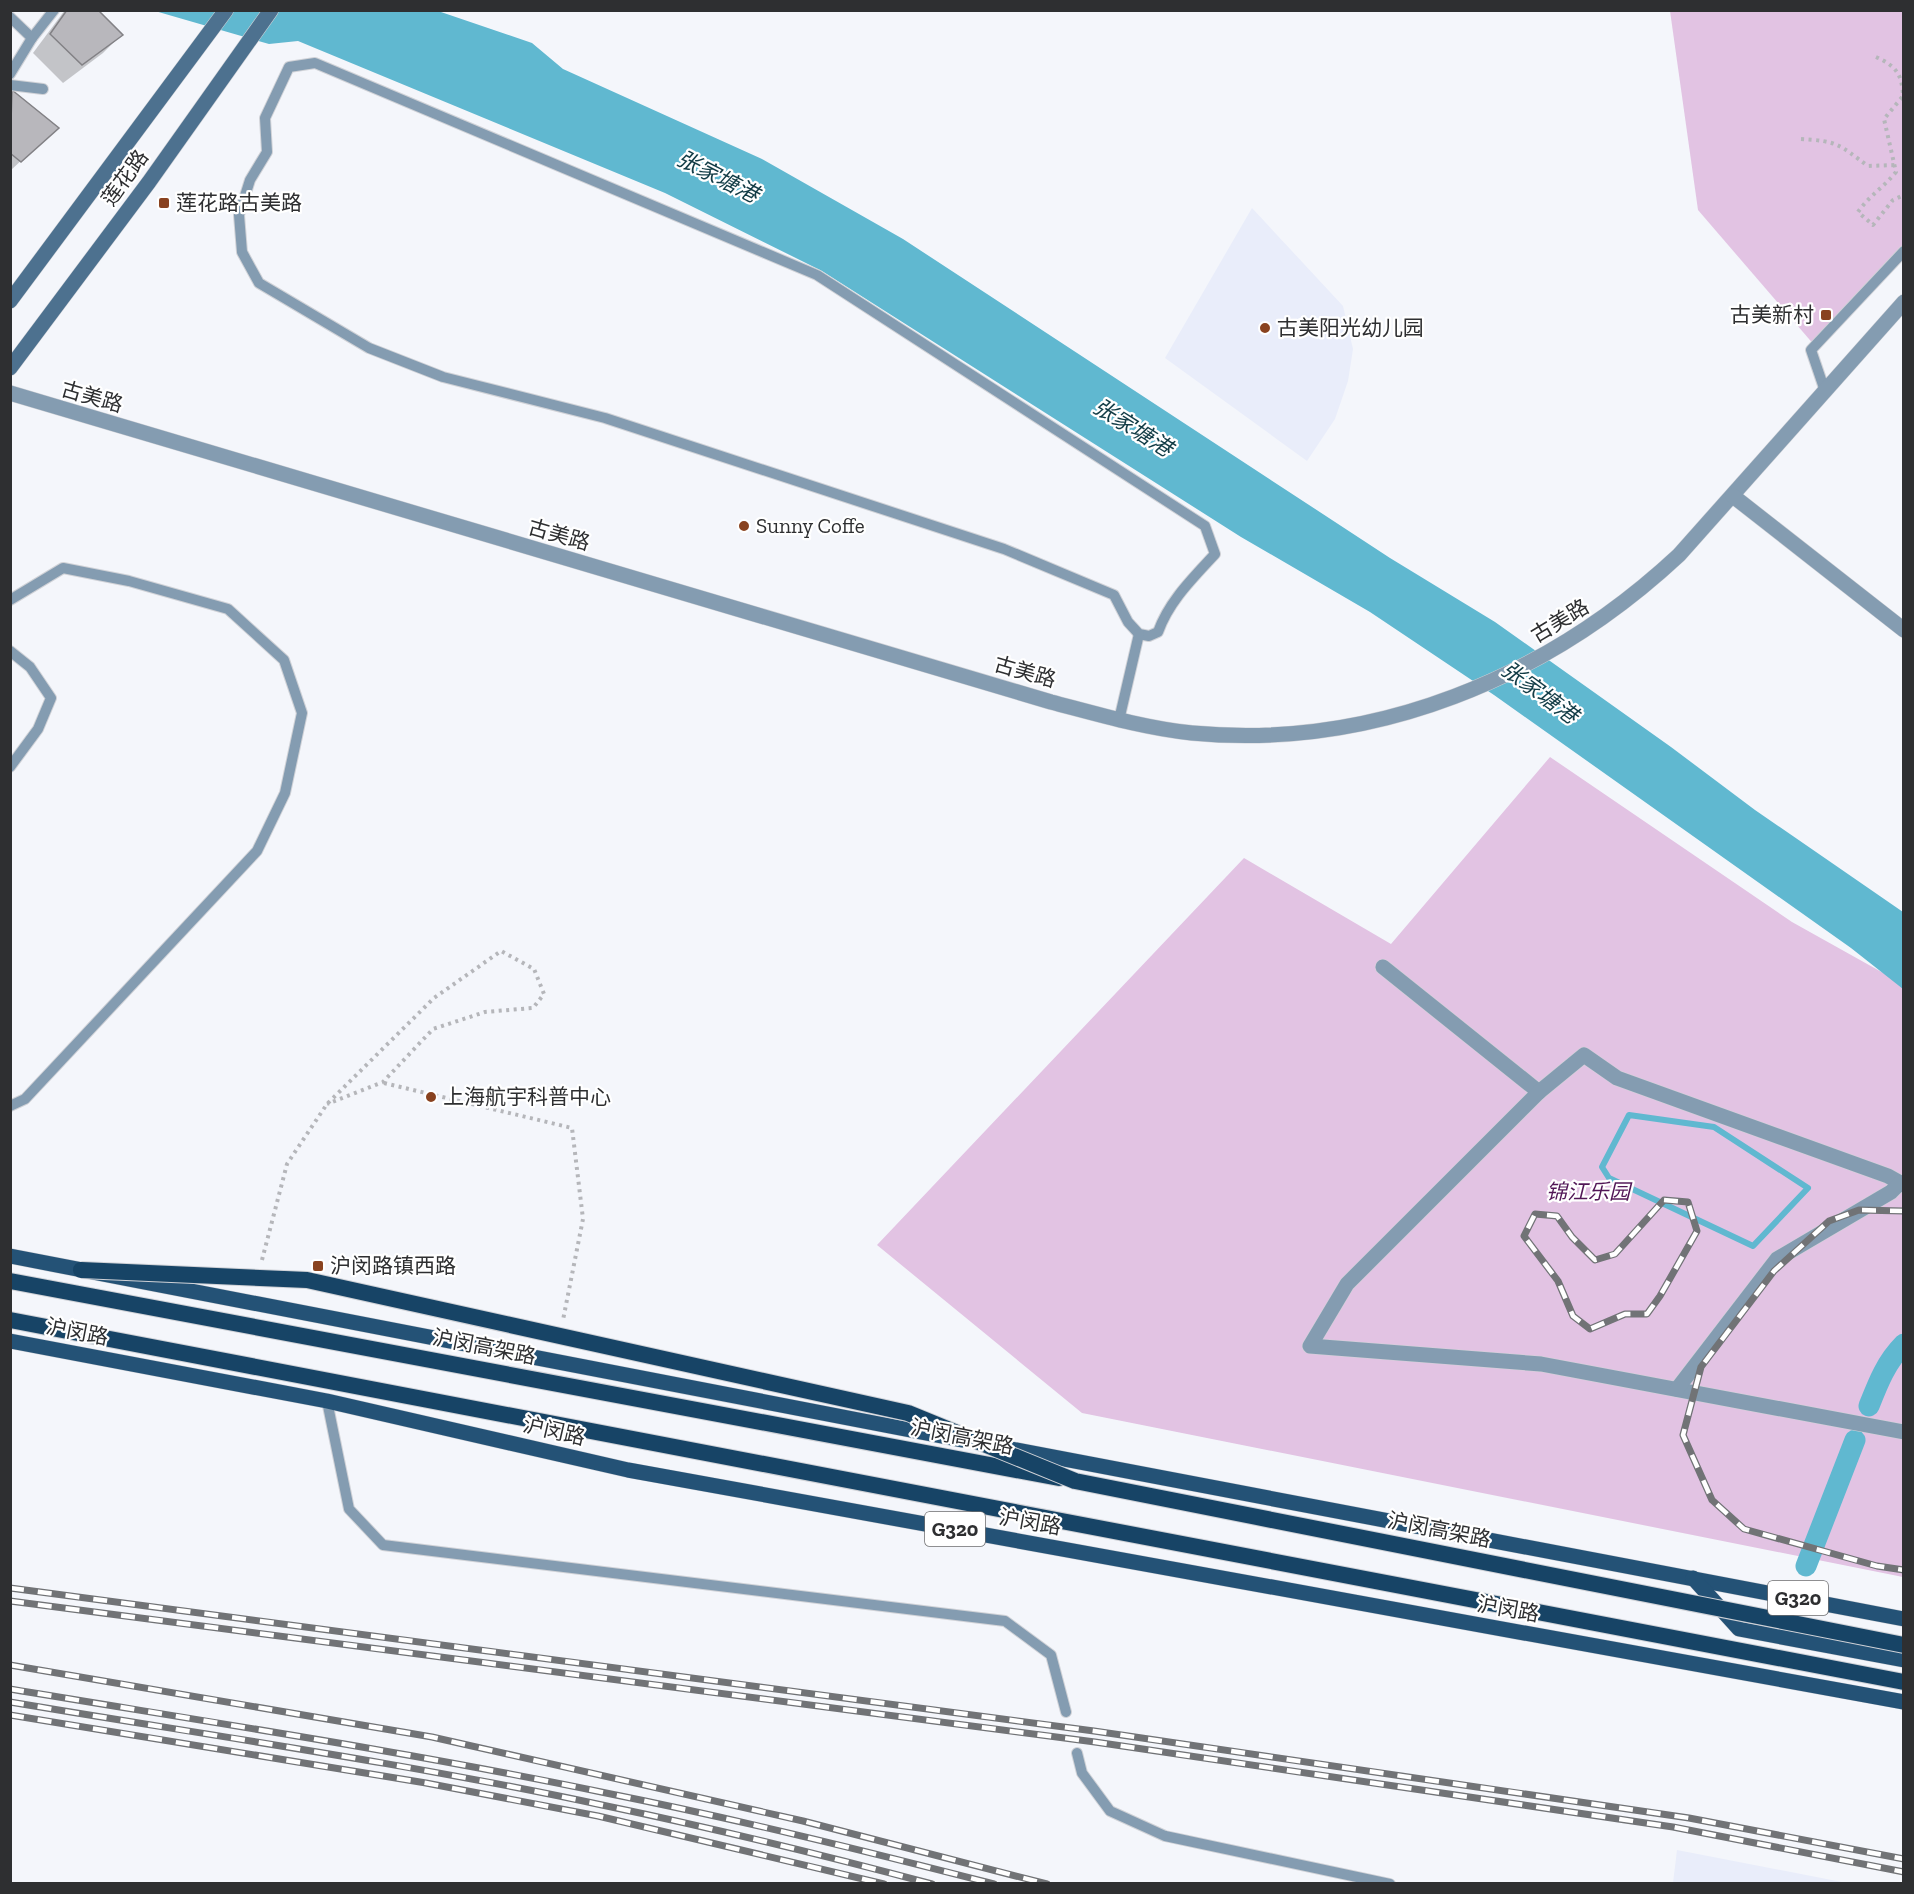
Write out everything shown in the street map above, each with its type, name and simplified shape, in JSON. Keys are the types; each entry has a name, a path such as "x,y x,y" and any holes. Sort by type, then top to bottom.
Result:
{"highway":[{"path":"81,1270 307,1280 908,1413 1075,1481"},
{"name":"沪闵高架路","path":"10,1281 1075,1481 1901,1654"},
{"path":"10,1320 1901,1682"}],"main road":[{"name":"莲花路","path":"10,301 226,10"},
{"name":"莲花路","path":"10,368 149,182 271,10"},
{"name":"G320","path":"10,1256 1904,1619"},
{"name":"沪闵路","path":"10,1341 327,1401 628,1470 1904,1702"},
{"path":"1693,1578 1739,1629 1901,1654"}],"street":[{"name":"古美路","path":"10,393 1050,702 1119,720 1192,733 1259,735 1316,732 1375,723 1420,711 1458,696 1561,646 1641,590 1679,555 1904,302"},
{"path":"1733,496 1904,630"},
{"path":"1383,967 1539,1092"},
{"path":"1677,1389 1777,1259 1902,1184 1867,1168 1617,1078 1584,1055 1539,1092 1347,1284 1310,1346 1541,1364 1904,1432"}],"lane":[{"path":"10,74 32,38 54,10"},
{"path":"10,17 32,38"},
{"path":"315,63 817,275 1205,526 1215,554 1179,594 1164,616 1158,632 1149,636 1138,634 1128,622 1113,595 1004,549 605,418 443,377 369,348 259,283 242,252 239,215 250,180 267,152 265,118 289,67 315,63"},
{"path":"10,86 43,88"},
{"path":"1825,391 1811,350 1904,251"},
{"path":"10,600 63,568 129,581 228,609 284,660 302,713 285,793 257,851 25,1099 10,1106"},
{"path":"1119,720 1138,634"},
{"path":"10,651 30,667 51,698 38,729 10,768"},
{"path":"327,1401 349,1509 382,1545 1005,1621 1051,1655 1066,1712"},
{"path":"1077,1753 1082,1773 1110,1811 1165,1836 1390,1884"}],"path":[{"path":"1876,57 1894,65 1903,81 1903,96 1884,119 1896,172 1886,185 1868,197 1858,212 1872,225 1893,200 1904,195"},
{"path":"1801,139 1827,141 1848,149 1868,166 1895,165"},
{"path":"262,1261 287,1164 327,1104 435,998 501,951 534,969 544,994 533,1008 486,1012 434,1029 383,1082 327,1104"},
{"path":"383,1082 572,1128 583,1219 561,1330"}],"shaded area":[{"name":"古美阳光幼儿园","path":"1252,208 1343,306 1353,349 1348,381 1335,419 1307,461 1165,358"},
{"path":"1677,1850 1847,1883 1673,1883"}],"green space":[{"path":"1670,11 1903,11 1903,249 1815,346 1698,210"},
{"name":"锦江乐园","path":"1550,757 1792,922 1903,984 1903,1577 1082,1413 877,1245 1244,858 1391,944"}],"water":[{"name":"张家塘港","path":"155,11 438,11 532,43 563,69 762,159 903,239 1390,558 1495,622 1671,747 1755,810 1903,912 1903,989 1851,948 1494,695 1370,612 1241,537 822,271 665,193 298,41 269,44"}],"building":[{"path":"67,10 98,10 123,35 82,65 50,34"},
{"path":"12,90 59,128 21,162 10,153"}],"waterway":[{"path":"1629,1115 1714,1127 1808,1188 1753,1246 1609,1178 1602,1167 1629,1115"},
{"path":"1869,1406 1887,1365 1904,1344"},
{"path":"1806,1566 1855,1440"}],"railway":[{"path":"1664,1200 1688,1202 1697,1231 1660,1296 1647,1314 1625,1314 1590,1329 1573,1316 1558,1281 1524,1236 1535,1214 1557,1216 1572,1237 1595,1260 1615,1254 1664,1200"},
{"path":"1904,1211 1859,1210 1829,1221 1774,1271 1701,1367 1683,1435 1712,1500 1744,1529 1877,1566 1904,1570"},
{"path":"10,1588 1094,1731 1689,1818 1904,1859"},
{"path":"10,1601 1095,1742 1673,1827 1904,1872"},
{"path":"10,1665 432,1737 803,1821 1047,1884"},
{"path":"10,1689 309,1738 532,1778 752,1825 994,1884"},
{"path":"10,1702 380,1763 528,1790 726,1832 932,1884"},
{"path":"10,1715 426,1783 598,1816 884,1884"}],"place":[{"name":"莲花路古美路","path":"164,203"},
{"name":"古美新村","path":"1826,315"},
{"name":"古美阳光幼儿园","path":"1265,328"},
{"name":"Sunny Coffe","path":"744,526"},
{"name":"上海航宇科普中心","path":"431,1097"},
{"name":"沪闵路镇西路","path":"318,1266"}]}
